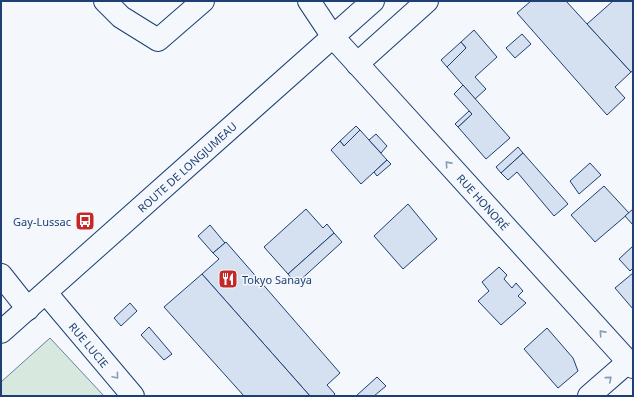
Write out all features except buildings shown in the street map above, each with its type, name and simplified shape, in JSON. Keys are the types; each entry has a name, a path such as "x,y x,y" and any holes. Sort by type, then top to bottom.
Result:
{"street":[{"path":"105,1 122,17 158,40 203,1"},
{"name":"RUE HONORÉ","path":"309,1 333,37 631,365"},
{"name":"ROUTE DE LONGJUMEAU","path":"1,332 373,1"},
{"path":"357,64 427,1"},
{"path":"1,275 28,309"},
{"name":"RUE LUCIE","path":"46,293 133,396"},
{"path":"589,396 631,365"}],"shaded area":[{"path":"50,338 104,396 1,396 1,382"}],"place":[{"name":"Gay-Lussac","path":"85,221"},
{"name":"Tokyo Sanaya","path":"228,279"}]}
